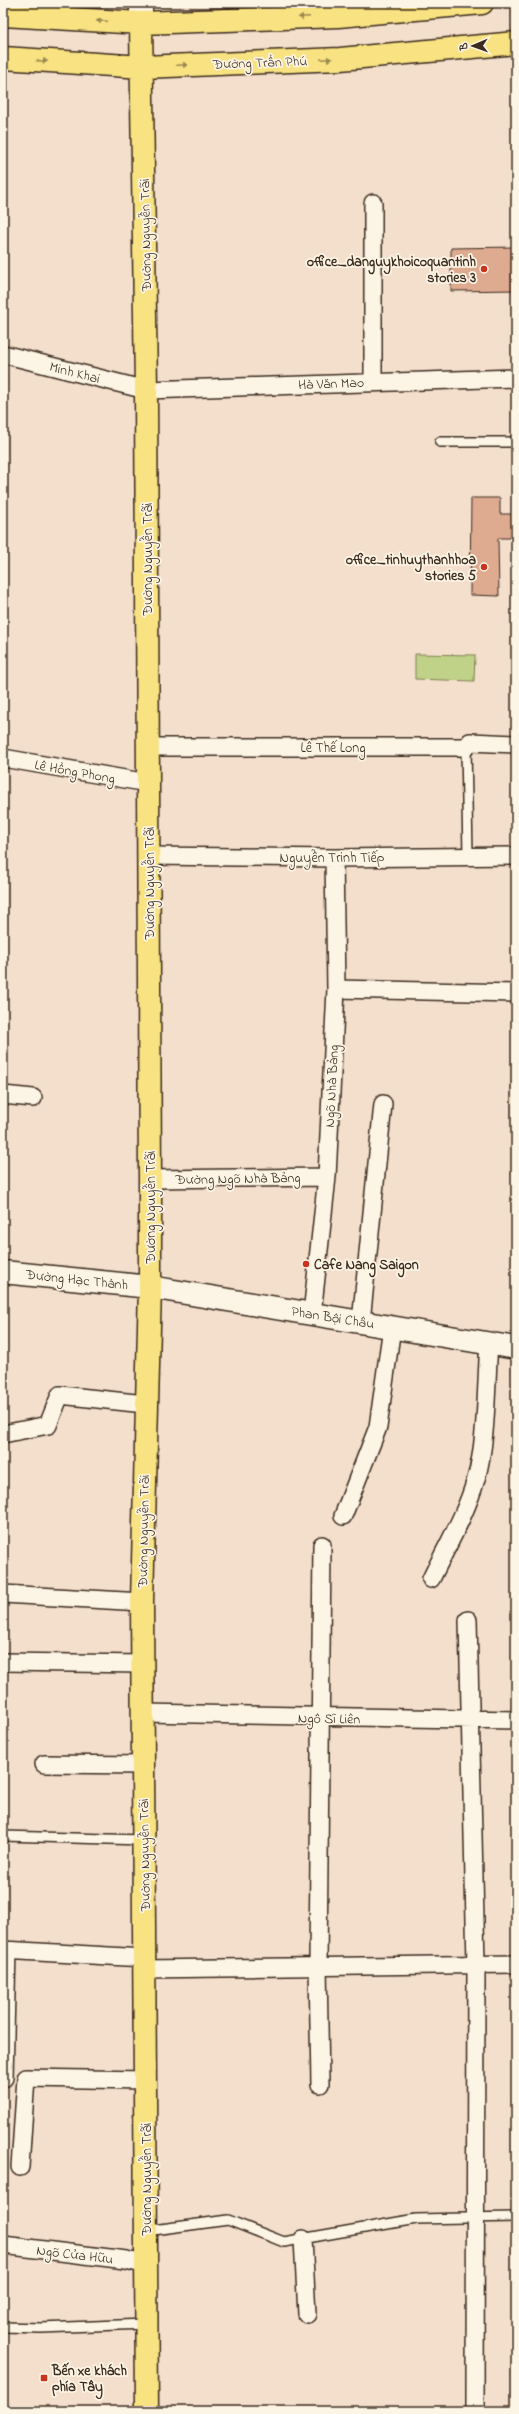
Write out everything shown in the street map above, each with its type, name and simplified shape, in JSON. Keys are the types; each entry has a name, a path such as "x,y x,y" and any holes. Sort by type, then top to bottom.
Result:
{"highway":[{"path":"3,15 141,13 338,16 482,3"},
{"name":"Đường Nguyễn Trãi","path":"141,13 143,67 146,390 150,1179 150,1287 142,1602 147,2266 145,2324 147,2411"},
{"name":"Đường Trần Phú","path":"3,58 143,67 340,59 516,43"}],"street":[{"path":"373,203 373,382"},
{"name":"Minh Khai","path":"3,354 146,390"},
{"name":"Hà Văn Mao","path":"146,390 516,378"},
{"name":"Lê Thế Long","path":"148,747 466,747 470,742 516,744"},
{"name":"Lê Hồng Phong","path":"3,758 148,783"},
{"name":"Nguyễn Trinh Tiếp","path":"149,856 334,858 516,856"},
{"name":"Ngõ Nhà Bảng","path":"312,1314 327,1177 336,989 334,858"},
{"path":"336,989 516,993"},
{"path":"3,1094 33,1098"},
{"path":"361,1322 383,1104"},
{"name":"Đường Ngõ Nhà Bảng","path":"150,1179 327,1177"},
{"name":"Đường Hạc Thành","path":"3,1272 150,1287"},
{"name":"Phan Bội Châu","path":"150,1287 516,1348"},
{"path":"343,1516 378,1427 392,1327"},
{"path":"431,1579 465,1511 477,1478 482,1450 489,1343"},
{"path":"3,1434 48,1425 60,1396 146,1404"},
{"path":"320,2084 318,1966 322,1545"},
{"path":"3,1594 142,1602"},
{"path":"468,1620 476,1964 476,2411"},
{"path":"3,1662 142,1664"},
{"name":"Ngô Sĩ Liên","path":"143,1713 320,1718 516,1720"},
{"path":"44,1764 143,1765"},
{"path":"4,2078 5,1950 144,1963 318,1966 516,1964"},
{"path":"20,2167 26,2078 145,2080"},
{"path":"303,2239 306,2314"},
{"name":"Ngõ Cửa Hữu","path":"3,2245 126,2260 147,2266"}],"lane":[{"path":"440,442 516,442"},
{"path":"466,747 468,856"},
{"path":"3,1836 143,1840"},
{"path":"146,2231 228,2220 284,2242 416,2219 516,2217"},
{"path":"3,2327 41,2328 145,2324"}],"green space":[{"path":"415,654 475,655 474,681 415,679"}],"building":[{"name":"office_danguykhoicoquantinh stories 3","path":"516,247 516,290 451,291 451,248"},
{"name":"office_tinhuythanhhoa stories 5","path":"471,498 500,498 500,514 516,514 516,538 498,538 499,596 470,595"}],"place":[{"name":"office_danguykhoicoquantinh stories 3","path":"484,269"},
{"name":"office_tinhuythanhhoa stories 5","path":"484,567"},
{"name":"Cafe Nang Saigon","path":"306,1264"},
{"name":"Bến xe khách phía Tây","path":"44,2378"}]}
